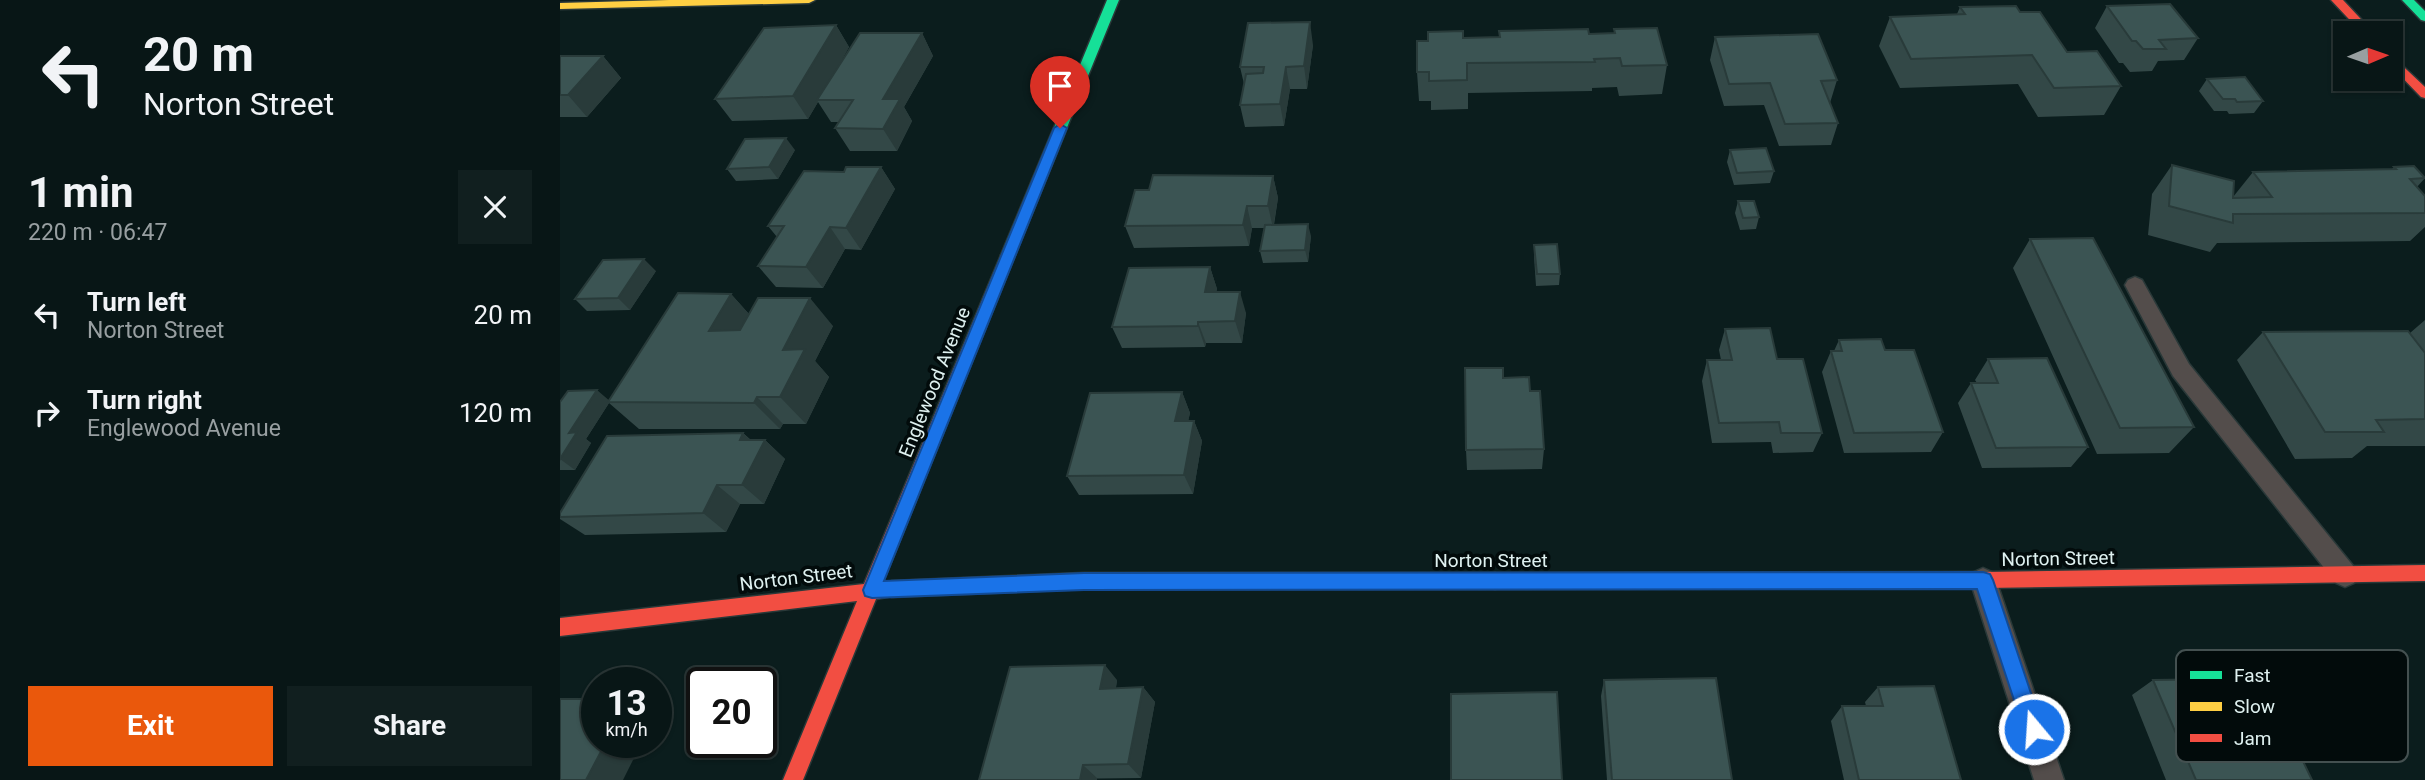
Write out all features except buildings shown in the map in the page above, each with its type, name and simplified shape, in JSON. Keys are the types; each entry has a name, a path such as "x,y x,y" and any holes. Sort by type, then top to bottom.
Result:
{"street":[{"path":"560,6 810,0"},
{"name":"Englewood Avenue","path":"793,780 1113,0"},
{"path":"2337,0 2357,21"},
{"path":"2408,0 2425,18"},
{"path":"2403,71 2425,94"},
{"name":"Norton Street","path":"560,627 872,590 1084,581 1983,580 2425,573"}],"lane":[{"path":"2135,285 2180,370 2344,575"},
{"path":"1983,580 2049,780"}],"traffic: fast":[{"path":"1008,255 1113,0"},
{"path":"2408,0 2425,18"},
{"path":"1495,581 1985,580"}],"traffic: slow":[{"path":"560,6 809,0"},
{"path":"892,589 1084,581 1495,581"}],"traffic: jam":[{"path":"2337,0 2357,21"},
{"path":"2403,71 2425,94"},
{"path":"793,780 1008,255"},
{"path":"1985,580 2425,573"},
{"path":"560,627 892,589"}],"route":[{"path":"1060,128 872,590 1084,581 1983,580 2034,729"}]}
